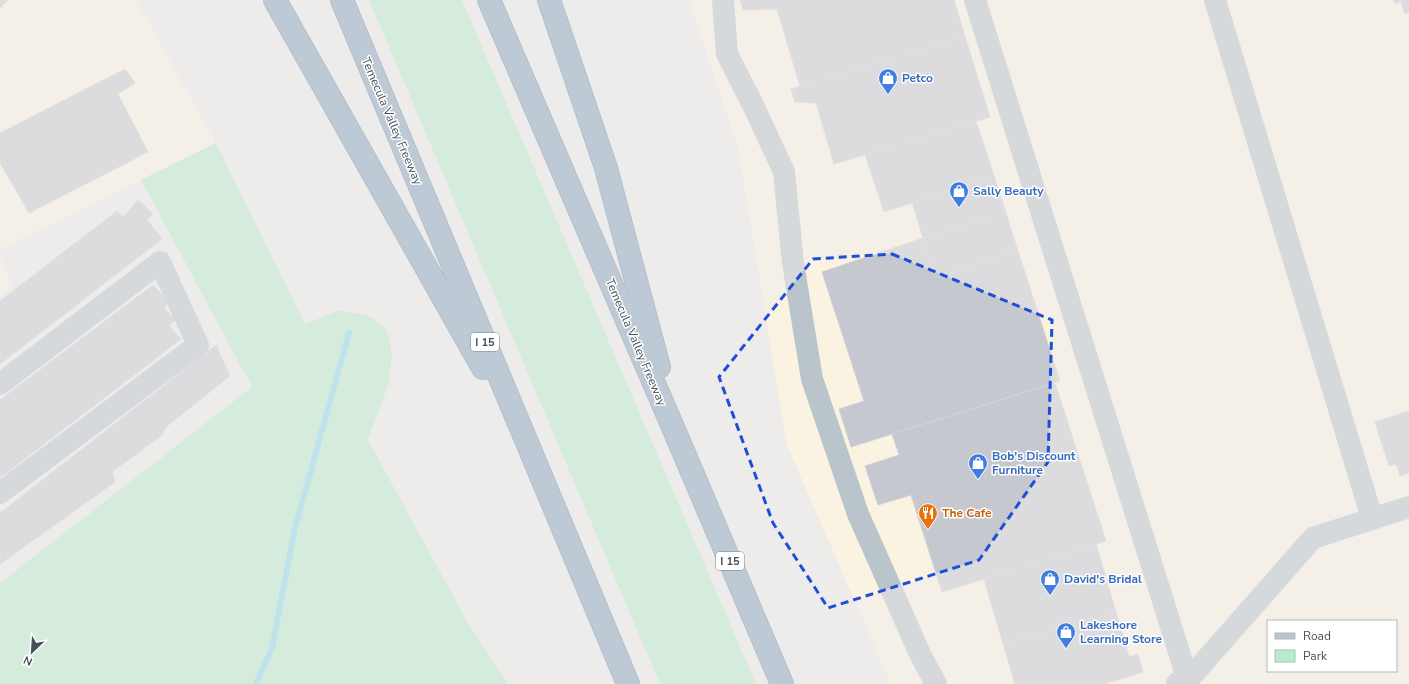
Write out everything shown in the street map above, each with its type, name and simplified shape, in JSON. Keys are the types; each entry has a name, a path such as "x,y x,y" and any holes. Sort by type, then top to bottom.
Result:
{"highway":[{"path":"275,0 533,456"},
{"name":"Temecula Valley Freeway","path":"342,0 628,684"},
{"name":"Temecula Valley Freeway","path":"489,0 782,684"},
{"path":"549,0 606,168 678,439"}],"lane":[{"path":"723,0 727,54 754,107 784,172 793,263 812,379 858,514 921,656 936,684"},
{"path":"975,0 1184,683"},
{"path":"1215,0 1372,518"},
{"path":"0,384 160,262 198,345 0,493"},
{"path":"1184,683 1313,538 1409,507"}],"highlighted area":[{"path":"892,254 1052,320 1048,462 979,560 828,608 773,523 719,377 813,259"}],"shaded area":[{"path":"0,0 136,0 216,143 0,249"},
{"path":"688,0 1409,0 1409,684 891,684 787,445 738,147"},
{"path":"0,257 12,286 0,296"}],"green space":[{"path":"369,0 462,0 756,684 660,684"},
{"path":"216,143 305,324 340,310 372,317 387,330 392,355 389,383 368,440 468,623 508,684 0,684 0,583 252,387 141,180"}],"building":[{"path":"0,0 8,0 0,8"},
{"path":"740,0 954,0 965,36 800,86 777,9 743,10"},
{"path":"1393,0 1409,0 1409,13 1405,14 1401,1 1395,4"},
{"name":"Petco","path":"965,36 990,117 834,164 816,103 795,102 791,89"},
{"path":"125,69 135,83 118,94 148,152 29,213 0,163 0,133"},
{"path":"976,121 994,176 884,212 865,155"},
{"name":"Sally Beauty","path":"994,176 1006,213 923,238 912,202"},
{"path":"138,200 153,214 147,220 162,239 0,364 0,301 117,211 123,217"},
{"path":"1006,213 1018,251 935,278 923,238"},
{"path":"923,238 935,278 1018,251 1060,381 851,447 839,409 864,401 822,272"},
{"path":"153,285 169,302 164,308 176,320 169,325 181,339 0,478 0,400"},
{"path":"216,345 230,376 166,427 162,435 112,472 115,482 0,564 0,513"},
{"name":"Bob's Discount Furniture","path":"1055,383 1106,541 942,592 911,495 878,505 865,466 899,455 892,434"},
{"path":"1409,411 1409,473 1400,476 1396,464 1389,466 1375,422"},
{"name":"David's Bridal","path":"1096,544 1116,612 1003,644 984,579"},
{"name":"Lakeshore Learning Store","path":"1116,612 1129,657 1138,654 1143,672 1104,684 1015,684 1003,644"}],"waterway":[{"path":"256,684 272,648 295,528 349,333"}],"place":[{"name":"Petco","path":"888,95"},
{"name":"Sally Beauty","path":"959,208"},
{"name":"Bob's Discount Furniture","path":"978,480"},
{"name":"The Cafe","path":"928,530"},
{"name":"David's Bridal","path":"1050,596"},
{"name":"Lakeshore Learning Store","path":"1066,649"}]}
